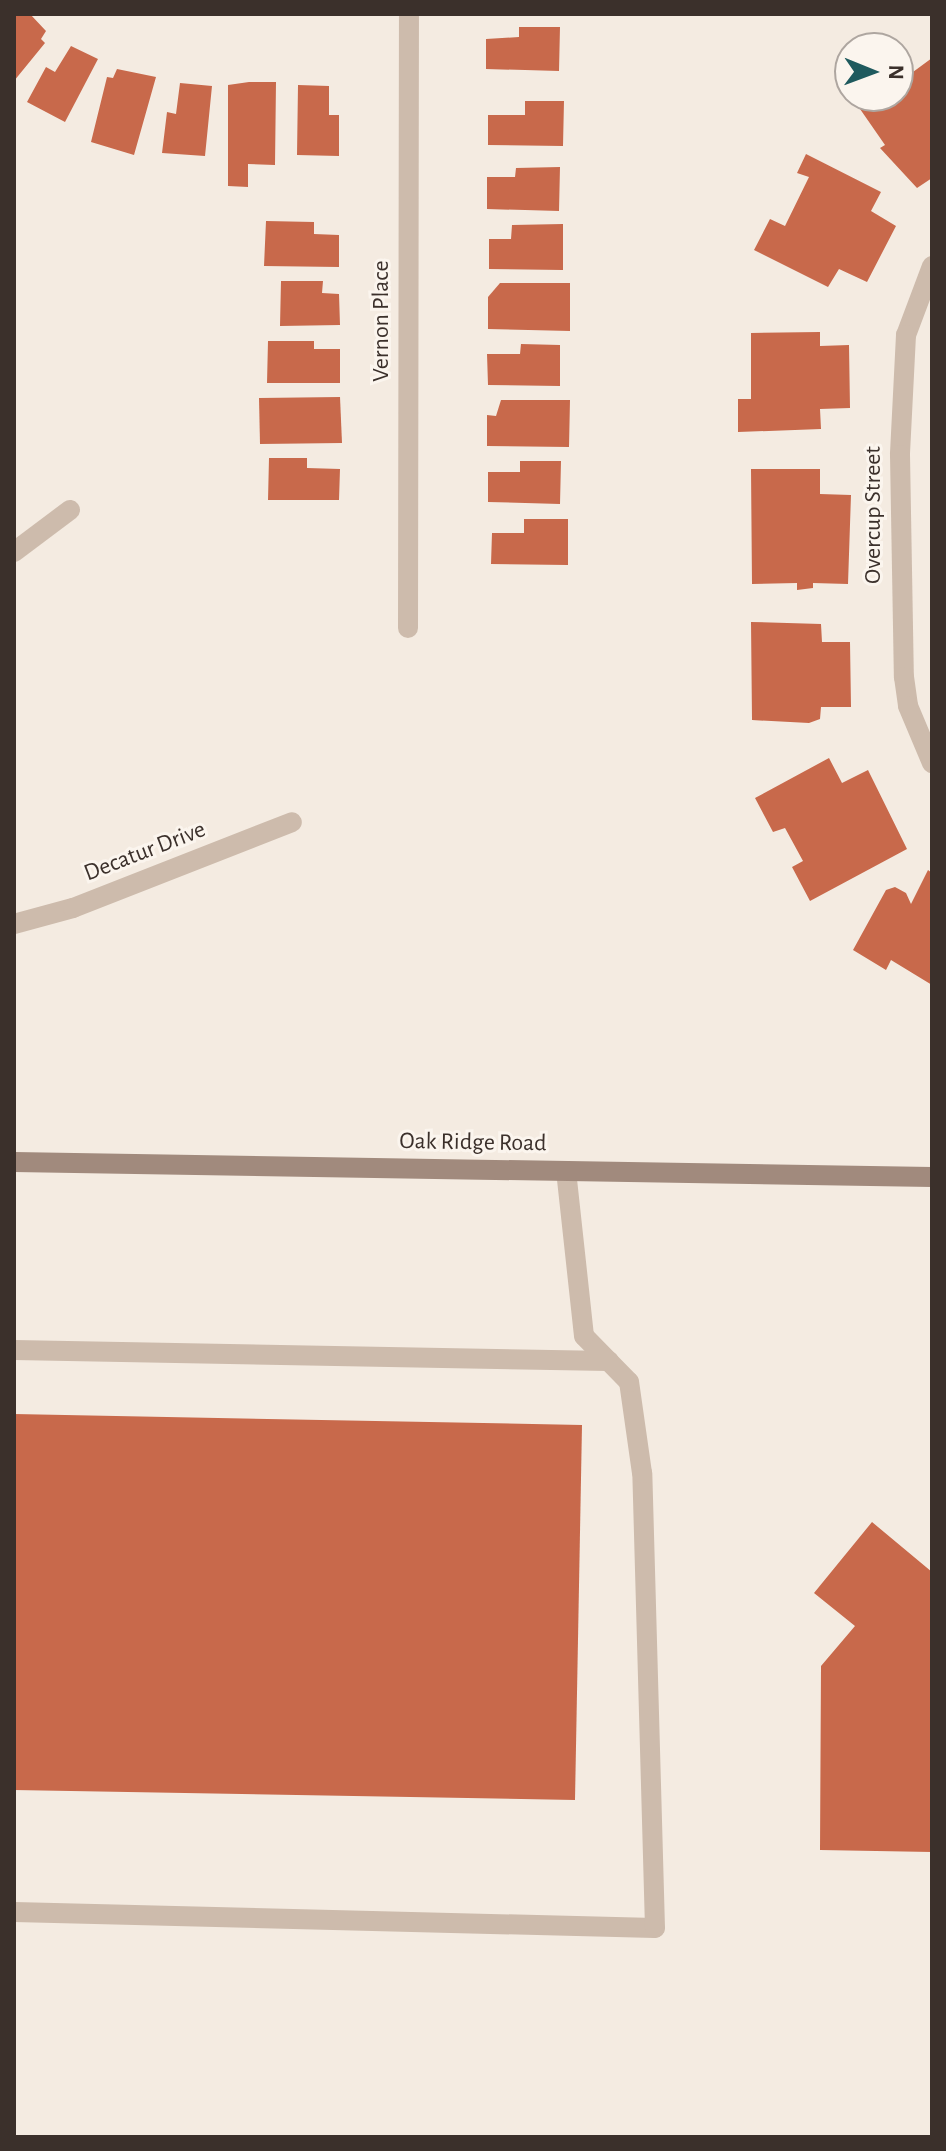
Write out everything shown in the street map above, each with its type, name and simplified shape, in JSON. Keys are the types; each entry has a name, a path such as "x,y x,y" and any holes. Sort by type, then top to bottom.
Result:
{"street":[{"name":"Vernon Place","path":"408,628 409,14"},
{"name":"Overcup Street","path":"932,266 906,335 900,455 901,655 908,706 932,763"},
{"path":"14,552 70,510"},
{"name":"Decatur Drive","path":"14,924 73,908 292,822"},
{"name":"Oak Ridge Road","path":"14,1162 932,1177"},
{"path":"14,1912 655,1928 642,1473 629,1382 584,1336 566,1171"},
{"path":"14,1350 609,1361"}],"building":[{"path":"14,14 30,14 46,31 41,39 45,43 14,81"},
{"path":"519,27 560,27 559,71 486,69 486,39 519,37"},
{"path":"71,46 98,59 65,122 27,102 46,67 55,72"},
{"path":"932,58 932,178 917,188 880,148 885,145 862,112 914,112 914,71"},
{"path":"117,69 156,77 134,155 91,142 107,77 113,78"},
{"path":"276,82 275,165 248,164 248,187 228,186 228,85"},
{"path":"180,83 212,86 205,156 162,153 167,112 176,114"},
{"path":"298,85 329,86 329,115 339,115 339,156 297,155"},
{"path":"525,101 564,101 563,146 488,145 488,115 525,115"},
{"path":"806,154 881,192 871,211 896,226 867,282 839,269 828,287 754,250 770,219 785,226 809,177 797,173"},
{"path":"560,167 559,211 487,209 487,177 515,177 516,168"},
{"path":"266,221 314,222 314,234 339,235 339,267 264,266"},
{"path":"563,224 563,270 489,269 489,239 511,239 512,225"},
{"path":"281,281 323,281 322,293 339,294 340,325 280,326"},
{"path":"500,283 570,283 570,331 488,329 488,297"},
{"path":"820,332 820,346 849,345 850,408 820,409 821,429 738,432 738,399 751,399 751,333"},
{"path":"268,341 314,341 314,349 340,349 340,383 267,383"},
{"path":"521,344 560,345 560,386 488,385 487,354 520,354"},
{"path":"340,397 342,443 260,444 259,398"},
{"path":"501,400 570,400 569,447 487,446 487,415 496,416"},
{"path":"269,458 307,458 307,468 340,469 339,500 268,500"},
{"path":"520,461 561,461 560,504 488,502 488,472 520,472"},
{"path":"751,469 820,469 820,494 851,495 848,584 813,583 813,588 797,590 797,583 752,584"},
{"path":"524,519 568,519 568,565 491,564 492,533 524,533"},
{"path":"751,622 821,624 822,642 850,642 851,707 821,707 820,719 809,723 752,720"},
{"path":"829,758 842,783 868,770 907,849 810,901 792,867 803,861 785,828 773,832 755,798"},
{"path":"928,870 932,873 932,985 891,960 886,970 853,950 886,890 895,887 906,893 911,904"},
{"path":"14,1414 582,1425 575,1800 14,1790"},
{"path":"872,1522 932,1572 932,1852 820,1850 821,1666 855,1626 814,1593"}]}
